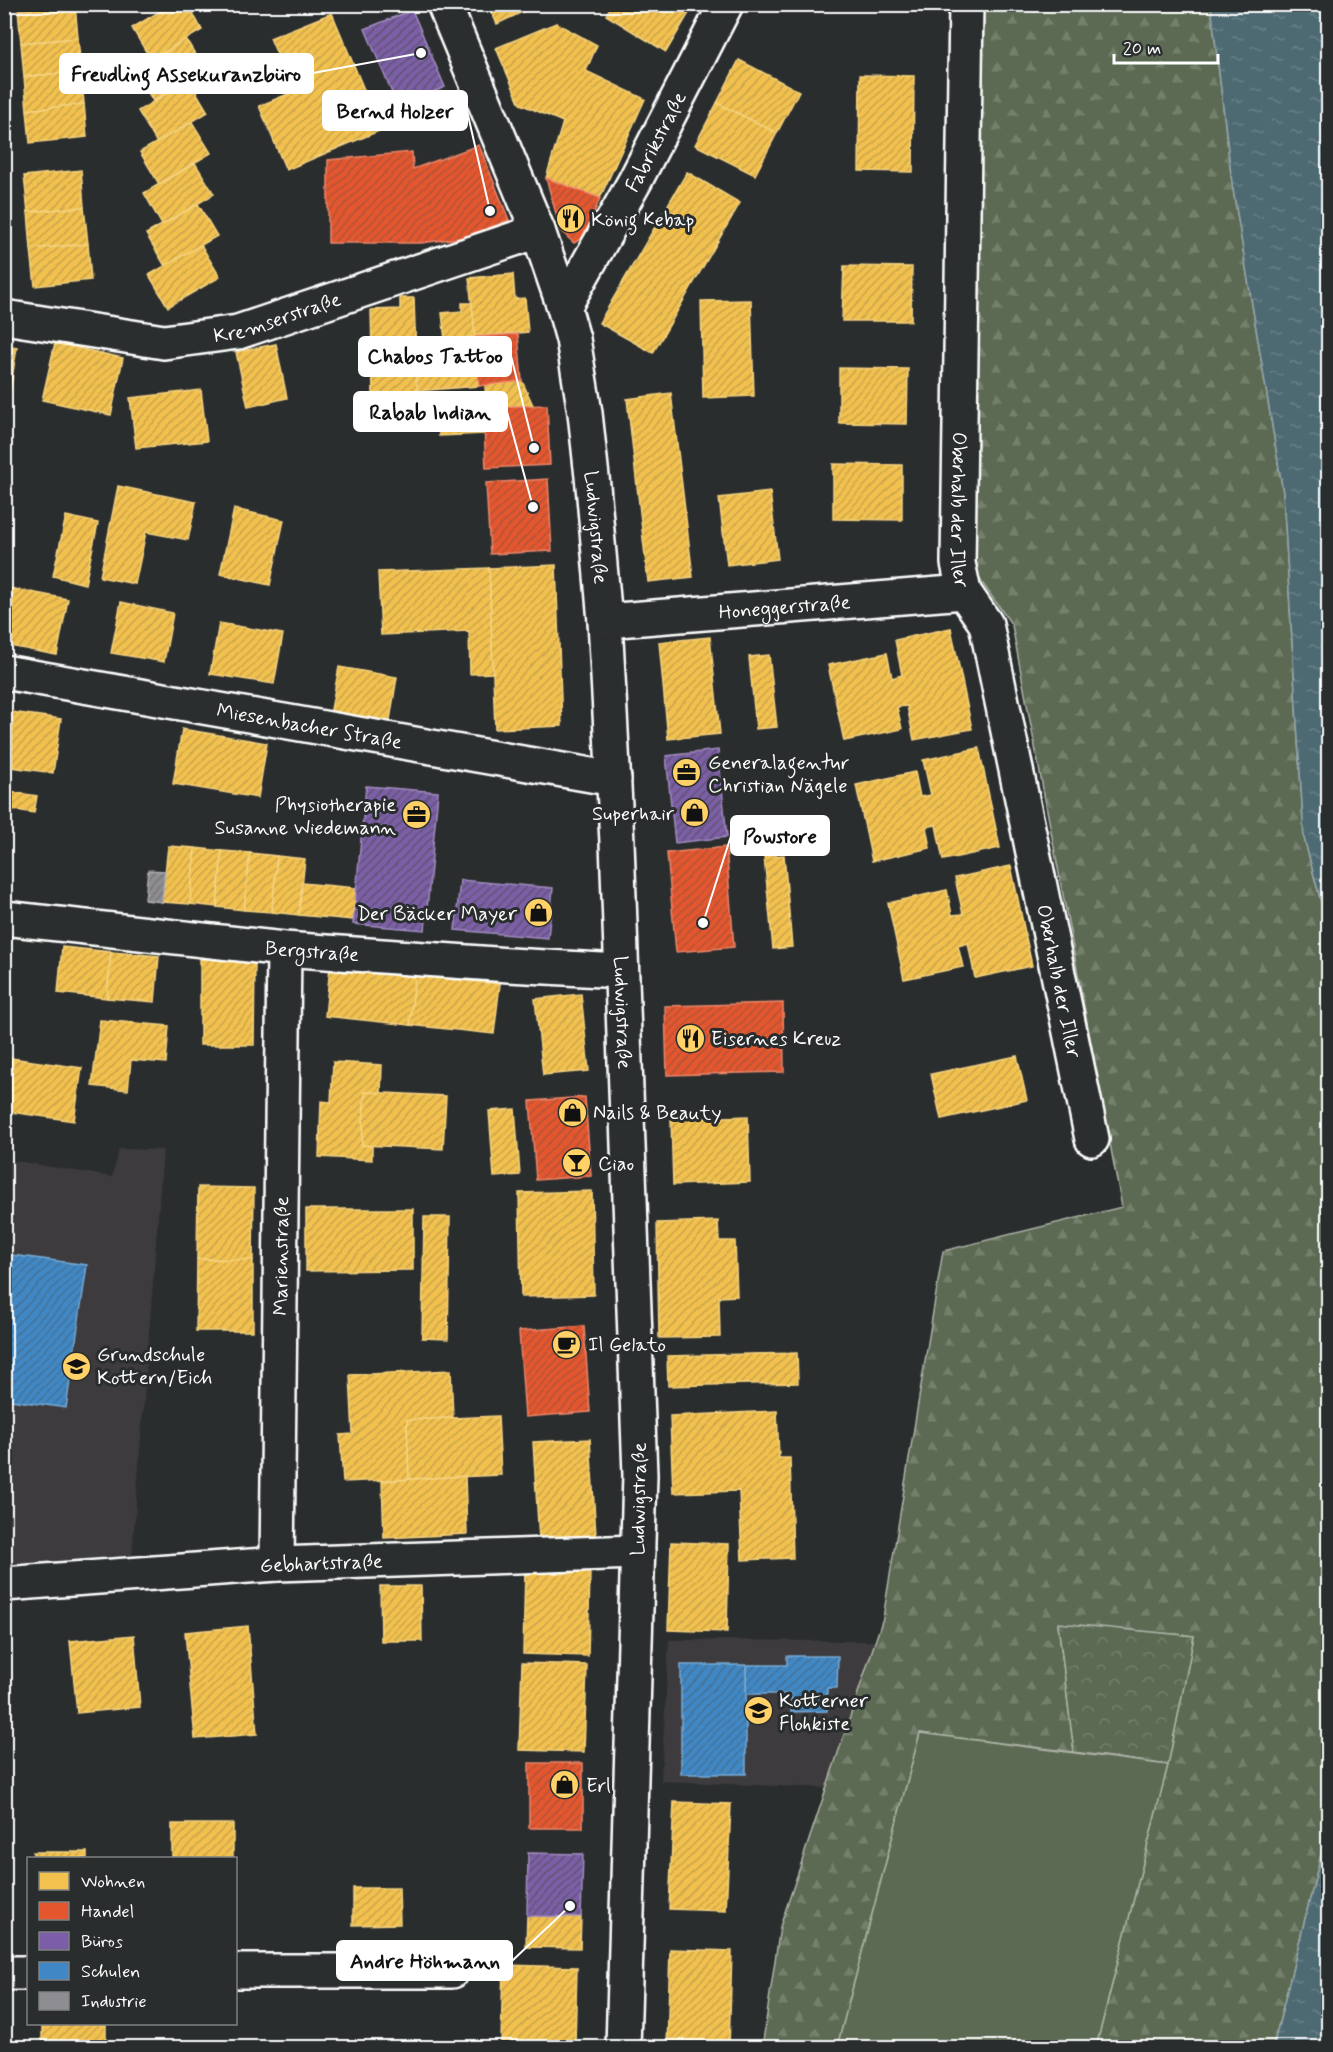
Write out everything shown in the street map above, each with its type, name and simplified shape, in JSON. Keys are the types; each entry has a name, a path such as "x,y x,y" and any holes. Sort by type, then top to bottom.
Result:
{"street":[{"name":"Ludwigstraße","path":"444,4 538,231 573,339 585,413 605,621 614,779 640,1475 623,2048"},
{"name":"Fabrikstraße","path":"564,307 635,181 726,4"},
{"name":"Oberhalb der Iller","path":"966,4 958,562 964,592 986,624 1092,1139"},
{"name":"Kremserstraße","path":"4,317 164,342 238,332 538,231"},
{"name":"Honeggerstraße","path":"605,621 964,592"},
{"name":"Miesenbacher Straße","path":"4,672 614,779"},
{"name":"Bergstraße","path":"4,918 284,949 621,971"},
{"name":"Marienstraße","path":"277,1564 284,949"},
{"name":"Gebhartstraße","path":"4,1584 277,1564 638,1552"},
{"path":"237,1971 452,1971"},
{"path":"4,1973 27,1973"}],"shaded area":[{"name":"Grundschule Kottern/Eich","path":"119,1149 163,1150 132,1555 5,1565 4,1159 112,1177"},
{"name":"Kotterner Flohkiste","path":"669,1640 875,1641 826,1788 661,1781"}],"green space":[{"path":"980,5 1211,5 1232,183 1283,492 1304,838 1328,928 1328,1827 1273,2047 1096,2047 1168,1765 1194,1636 1058,1624 1074,1752 920,1733 837,2047 762,2048 780,1927 883,1618 943,1251 1122,1207 1012,625 968,563"},
{"path":"1058,1623 1194,1636 1168,1765 1074,1752"},
{"path":"920,1733 1168,1765 1096,2047 837,2047"}],"water":[{"path":"1211,5 1328,5 1328,928 1304,838 1283,492 1232,183"},
{"path":"1328,1827 1328,2047 1273,2047"}],"building: Wohnen":[{"path":"172,4 188,4 202,30 151,60 132,28"},
{"path":"488,4 539,4 497,24"},
{"path":"612,4 687,4 692,8 666,52 606,15"},
{"path":"75,5 78,38 21,43 18,10"},
{"path":"332,13 381,130 286,170 259,106 293,92 270,38"},
{"path":"556,23 597,45 586,71 645,99 600,198 546,178 563,122 520,104 496,48"},
{"path":"78,38 81,71 24,77 21,43"},
{"path":"186,39 205,71 153,101 135,70"},
{"path":"739,60 799,91 777,133 717,103"},
{"path":"81,71 84,104 27,110 24,77"},
{"path":"860,75 914,76 913,172 859,171"},
{"path":"189,80 208,112 157,143 138,111"},
{"path":"717,103 777,133 755,175 695,145"},
{"path":"84,104 87,137 30,143 27,110"},
{"path":"192,122 211,153 159,184 140,152"},
{"path":"195,163 214,194 162,225 144,193"},
{"path":"81,170 84,207 28,212 24,176"},
{"path":"687,172 740,203 653,353 599,323"},
{"path":"198,204 217,236 165,266 146,234"},
{"path":"84,207 88,244 31,249 28,212"},
{"path":"88,244 91,280 35,286 31,249"},
{"path":"201,245 220,277 168,307 149,275"},
{"path":"844,266 912,267 911,321 842,321"},
{"path":"513,274 515,299 525,298 528,332 475,337 469,278"},
{"path":"400,298 414,298 417,391 373,394 371,310 400,309"},
{"path":"751,300 754,396 703,398 701,301"},
{"path":"462,303 472,303 475,337 445,340 442,313 462,311"},
{"path":"475,337 479,386 417,391 414,342"},
{"path":"55,343 123,358 111,415 42,400"},
{"path":"276,344 287,398 248,407 236,352"},
{"path":"4,345 17,347 4,430"},
{"path":"839,368 908,369 907,424 839,423"},
{"path":"522,381 533,405 486,407 485,385"},
{"path":"201,390 207,441 136,448 130,398"},
{"path":"671,393 693,577 648,582 627,399"},
{"path":"483,407 485,434 439,436 438,409"},
{"path":"833,464 902,465 902,520 833,519"},
{"path":"118,486 196,502 188,540 146,532 135,584 100,577"},
{"path":"770,492 778,559 727,565 719,498"},
{"path":"234,509 284,520 270,585 220,574"},
{"path":"66,516 98,523 85,584 53,576"},
{"path":"556,565 562,726 495,729 489,568"},
{"path":"489,568 493,673 470,674 469,631 381,635 378,572"},
{"path":"4,587 68,599 57,655 4,645"},
{"path":"121,602 173,613 164,662 111,653"},
{"path":"219,623 283,634 274,684 210,674"},
{"path":"951,628 972,729 914,740 907,706 897,707 902,729 844,741 828,665 887,653 892,678 902,675 895,640"},
{"path":"710,637 720,734 668,739 659,642"},
{"path":"769,655 777,727 756,729 749,657"},
{"path":"339,667 397,677 389,726 330,715"},
{"path":"4,711 61,719 53,773 4,766"},
{"path":"182,729 267,743 258,798 173,784"},
{"path":"979,748 1000,848 943,860 936,825 926,827 930,848 872,861 856,785 915,772 920,797 931,795 923,760"},
{"path":"4,791 37,796 34,813 4,808"},
{"path":"168,846 195,848 190,904 162,902"},
{"path":"195,848 222,851 217,907 190,904"},
{"path":"222,851 250,853 244,910 217,907"},
{"path":"250,853 277,856 272,912 244,910"},
{"path":"784,855 792,947 773,949 764,856"},
{"path":"277,856 305,859 299,915 272,912"},
{"path":"1011,866 1032,966 975,978 968,943 958,946 963,967 904,979 888,903 947,890 952,915 963,914 955,878"},
{"path":"302,883 356,888 353,920 299,915"},
{"path":"62,947 111,952 107,998 58,993"},
{"path":"111,952 159,956 155,1002 107,998"},
{"path":"200,959 255,960 254,1045 200,1045"},
{"path":"330,967 415,976 410,1025 325,1016"},
{"path":"415,976 500,984 494,1034 410,1025"},
{"path":"581,994 589,1071 543,1075 535,999"},
{"path":"100,1020 169,1026 166,1063 131,1060 128,1090 92,1086"},
{"path":"1017,1056 1027,1100 941,1119 931,1074"},
{"path":"4,1057 82,1068 74,1121 4,1111"},
{"path":"333,1062 382,1065 381,1093 365,1092 362,1145 372,1146 372,1160 319,1157 321,1101 331,1102"},
{"path":"365,1092 446,1096 443,1149 362,1145"},
{"path":"515,1109 520,1175 494,1177 489,1111"},
{"path":"748,1116 750,1182 673,1185 671,1119"},
{"path":"198,1187 254,1188 253,1260 197,1259"},
{"path":"592,1191 594,1295 521,1297 519,1193"},
{"path":"306,1209 413,1209 413,1270 306,1271"},
{"path":"424,1217 450,1217 448,1339 422,1338"},
{"path":"718,1221 719,1241 735,1241 737,1296 719,1297 720,1337 659,1338 657,1223"},
{"path":"197,1259 253,1260 253,1331 196,1331"},
{"path":"797,1353 798,1383 668,1386 667,1356"},
{"path":"451,1370 453,1418 407,1420 409,1479 343,1482 340,1435 353,1434 350,1375"},
{"path":"777,1411 779,1458 790,1458 793,1558 742,1560 739,1491 673,1493 670,1416"},
{"path":"498,1416 501,1475 409,1479 407,1420"},
{"path":"590,1439 596,1536 539,1540 533,1442"},
{"path":"465,1476 467,1534 384,1538 382,1481"},
{"path":"671,1542 729,1544 727,1632 668,1630"},
{"path":"525,1569 590,1571 588,1656 523,1654"},
{"path":"380,1586 421,1586 422,1641 381,1641"},
{"path":"248,1626 257,1734 195,1739 185,1632"},
{"path":"134,1635 140,1707 77,1713 70,1641"},
{"path":"522,1663 587,1665 584,1752 519,1750"},
{"path":"674,1802 731,1804 726,1911 669,1909"},
{"path":"172,1824 233,1824 233,1857 172,1857"},
{"path":"33,1852 87,1852 87,1857 33,1857"},
{"path":"353,1888 399,1888 400,1924 353,1925"},
{"path":"527,1916 581,1917 580,1948 526,1947"},
{"path":"670,1949 732,1951 729,2048 667,2048"},
{"path":"503,1965 577,1967 575,2044 501,2042"},
{"path":"42,2025 106,2025 106,2048 42,2048"}],"building: Handel":[{"path":"479,145 509,220 466,237 421,243 328,243 328,160 412,152 413,169"},
{"path":"546,178 600,198 584,237 574,243 561,231"},
{"path":"518,334 522,381 479,386 475,337"},
{"path":"547,405 550,465 486,468 483,407"},
{"path":"548,479 552,551 490,554 486,483"},
{"path":"726,847 734,947 676,952 667,853"},
{"path":"783,1003 784,1072 667,1075 665,1006"},
{"path":"585,1097 591,1176 536,1180 530,1101"},
{"path":"584,1326 590,1412 525,1417 519,1331"},
{"path":"529,1763 583,1763 583,1828 529,1828"}],"building: Büros":[{"path":"412,10 445,87 398,107 365,29"},
{"path":"718,750 727,837 675,843 666,756"},
{"path":"366,786 438,792 425,930 353,924"},
{"path":"460,880 553,888 548,938 455,930"},
{"path":"528,1853 583,1854 581,1917 527,1916"}],"building: Schulen":[{"path":"4,1254 87,1265 66,1408 4,1399"},
{"path":"787,1656 838,1656 837,1688 827,1688 827,1711 791,1712 791,1694 746,1694 746,1665 787,1665"},
{"path":"681,1665 746,1665 746,1774 681,1774"}],"building: Industrie":[{"path":"148,870 165,871 162,902 145,900"}],"place":[{"name":"Freudling Assekuranzbüro","path":"421,53"},
{"name":"Bernd Holzer","path":"490,211"},
{"name":"König Kebap","path":"570,219"},
{"name":"Chabos Tattoo","path":"534,448"},
{"name":"Rabab Indian","path":"533,507"},
{"name":"Generalagentur Christian Nägele","path":"687,773"},
{"name":"Superhair","path":"695,813"},
{"name":"Physiotherapie Susanne Wiedemann","path":"417,815"},
{"name":"Der Bäcker Mayer","path":"538,913"},
{"name":"Powstore","path":"703,923"},
{"name":"Eisernes Kreuz","path":"690,1038"},
{"name":"Nails & Beauty","path":"572,1112"},
{"name":"Ciao","path":"577,1163"},
{"name":"Il Gelato","path":"567,1344"},
{"name":"Grundschule Kottern/Eich","path":"76,1366"},
{"name":"Kotterner Flohkiste","path":"758,1711"},
{"name":"Erl","path":"565,1785"},
{"name":"Andre Höhmann","path":"570,1906"}]}
